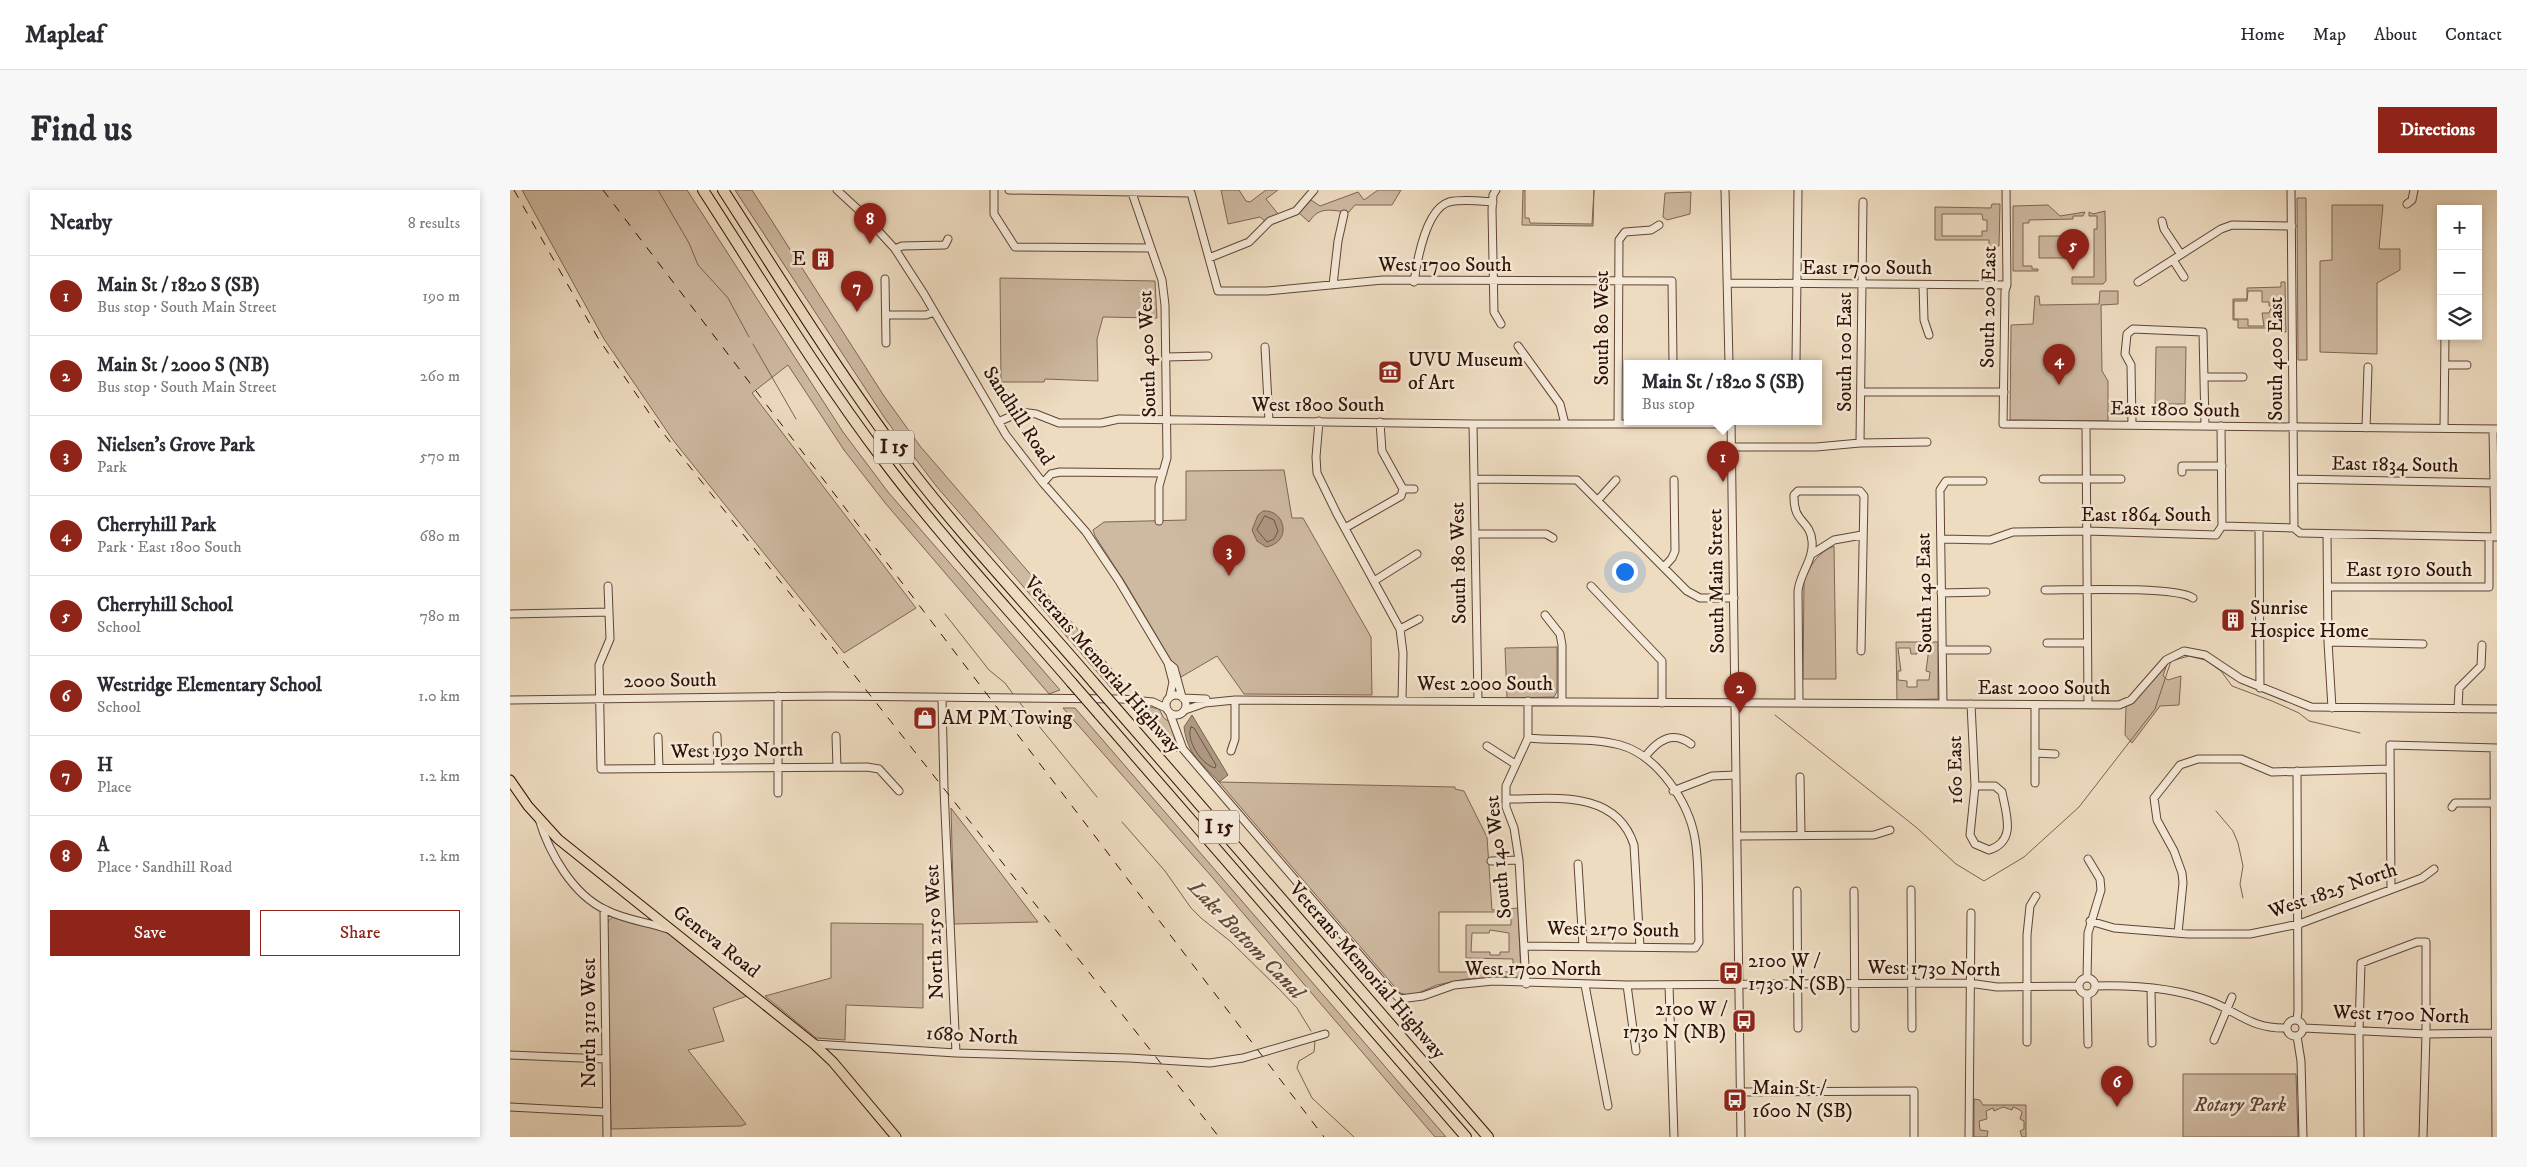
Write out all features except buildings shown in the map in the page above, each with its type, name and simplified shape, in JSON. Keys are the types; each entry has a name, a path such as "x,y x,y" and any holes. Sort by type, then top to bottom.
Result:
{"highway":[{"name":"Veterans Memorial Highway","path":"703,190 825,379 883,460 925,513 1466,1137"},
{"name":"Veterans Memorial Highway","path":"723,190 844,376 898,452 936,500 1488,1137"}],"main road":[{"name":"Geneva Road","path":"510,780 539,819 558,839 814,1044 833,1062 896,1137"}],"street":[{"name":"Sandhill Road","path":"837,190 863,214 895,249 998,422 1043,483 1086,532 1119,581 1168,663 1173,682 1169,697"},
{"path":"994,190 994,214 1015,247 1151,248"},
{"path":"1009,190 1191,193 1209,258 1249,242 1270,221 1296,211 1314,190"},
{"path":"1496,190 1493,202 1494,312 1501,324"},
{"path":"1725,190 1729,360"},
{"path":"1796,360 1798,190"},
{"name":"South 200 East","path":"2003,424 2005,291 2008,285 2006,190"},
{"name":"South 400 East","path":"2291,190 2294,528"},
{"path":"2408,204 2412,200 2414,190"},
{"name":"South 400 West","path":"1131,191 1162,280 1166,356 1167,458 1159,486 1159,521"},
{"path":"1414,282 1425,233 1437,211 1448,202 1493,202"},
{"name":"South 100 East","path":"1860,443 1863,202"},
{"path":"1333,285 1338,241 1344,214"},
{"path":"2162,222 2164,229 2180,253"},
{"name":"South 80 West","path":"1618,424 1619,240 1622,234 1627,231 1651,230 1659,225"},
{"path":"2138,282 2173,260 2180,253 2220,229 2232,225 2292,226"},
{"path":"895,249 902,246 945,245 948,239"},
{"name":"West 1700 South","path":"1209,258 1218,291 1267,291 1383,280 1414,282 1672,282 1673,360"},
{"path":"2173,260 2184,277"},
{"path":"885,279 886,343"},
{"name":"East 1700 South","path":"1727,283 2008,285"},
{"path":"1923,285 1924,320 1929,335"},
{"path":"886,315 926,315 934,312"},
{"path":"2132,425 2131,365 2125,354 2128,331 2133,329 2203,332 2205,426"},
{"path":"2444,428 2445,340"},
{"path":"1518,346 1560,404 1565,424"},
{"path":"1265,347 1269,421"},
{"path":"1166,356 1208,356"},
{"path":"2445,365 2467,365"},
{"path":"2366,428 2368,367"},
{"path":"2205,377 2243,377"},
{"path":"1861,392 2004,392"},
{"name":"West 1800 South","path":"998,422 1020,412 1036,414 1059,423 1101,423 1119,419 1473,424 1624,424"},
{"path":"1319,421 1316,457 1318,473 1345,528 1400,629 1403,653 1402,700"},
{"path":"1345,528 1401,496 1403,489 1382,451 1380,422"},
{"name":"South 180 West","path":"1473,424 1478,701"},
{"name":"East 1800 South","path":"2003,424 2495,429"},
{"name":"South Main Street","path":"1731,425 1739,860 1741,1137"},
{"path":"2086,425 2088,705"},
{"path":"2221,426 2222,526"},
{"path":"2494,537 2495,429"},
{"path":"1731,447 1816,447 1860,443 1927,442"},
{"path":"2182,472 2182,466 2222,466"},
{"path":"1043,483 1052,474 1060,472 1163,472"},
{"path":"1474,479 1577,480 1687,591 1700,598 1734,598"},
{"path":"2043,479 2121,479"},
{"name":"East 1834 South","path":"2294,479 2495,483"},
{"path":"1598,500 1616,480"},
{"path":"1664,567 1675,551 1674,480"},
{"name":"South 140 East","path":"1943,704 1940,492 1946,481 1983,481"},
{"path":"1403,489 1414,488"},
{"path":"1799,702 1798,591 1802,574 1812,554 1813,543 1810,532 1794,508 1796,492 1860,491 1863,494 1861,651"},
{"name":"East 1864 South","path":"1941,540 1990,540 2013,532 2087,531 2214,535 2220,532 2222,526 2294,528 2300,533 2494,537"},
{"path":"2259,528 2260,688"},
{"path":"1475,534 1546,534 1553,538"},
{"path":"2328,534 2328,642 2332,708"},
{"path":"1812,554 1834,540 1862,535"},
{"name":"East 1910 South","path":"2328,587 2489,587 2494,537"},
{"path":"1374,581 1417,554"},
{"path":"600,698 599,665 610,639 608,586"},
{"path":"1591,586 1662,661 1662,703"},
{"path":"2046,590 2186,593 2193,598"},
{"path":"1941,593 1986,592"},
{"path":"510,614 609,612"},
{"path":"1545,615 1560,634 1562,645 1562,701"},
{"path":"1400,629 1419,619"},
{"path":"2328,642 2423,644"},
{"path":"2047,643 2087,643"},
{"path":"2458,709 2458,691 2480,666 2482,645"},
{"path":"1942,650 1987,650"},
{"name":"East 2000 South","path":"1735,703 2119,705 2126,703 2166,660 2184,650 2205,655 2241,679 2311,707 2497,709"},
{"name":"Sandhill Road","path":"1168,663 1174,668 1183,698"},
{"name":"2000 South","path":"510,700 830,696 845,694 942,698 1122,699"},
{"path":"1122,699 1176,695 1183,698 1186,704 1180,740"},
{"path":"778,696 778,793"},
{"path":"1169,697 1168,711 1180,740"},
{"name":"West 2000 South","path":"1183,698 1198,700 1228,697 1235,700"},
{"name":"West 1930 North","path":"600,698 601,769 873,767 885,774 899,790"},
{"name":"North 2150 West","path":"942,698 944,789 948,841 956,1052"},
{"path":"1122,699 1153,702 1177,715 1184,711"},
{"path":"1231,751 1236,739 1235,700"},
{"name":"West 2000 South","path":"1184,711 1205,702 1235,700 1735,703"},
{"name":"South 140 West","path":"1526,984 1519,860 1506,798 1506,786 1528,738 1528,701"},
{"name":"160 East","path":"1971,704 1975,786 1970,835 1976,844 1989,850 2004,840 2008,832 1999,788 1995,786 1975,786"},
{"path":"2035,705 2035,783"},
{"path":"717,736 718,768"},
{"path":"836,736 837,767"},
{"path":"658,737 659,768"},
{"path":"1645,757 1654,746 1664,739 1676,737 1691,744"},
{"path":"1528,738 1614,744 1645,757 1660,771 1673,791 1712,776 1736,775"},
{"name":"West 1700 North","path":"1180,740 1190,760 1212,783 1388,988 1400,999 1416,998 1441,989 1470,983 1493,981 1526,984 1668,985"},
{"path":"2391,889 2390,745 2496,748 2496,1137"},
{"path":"1487,746 1515,764"},
{"path":"2035,753 2055,754"},
{"path":"2178,933 2183,884 2182,873 2174,851 2157,820 2154,798 2180,765 2198,760 2241,760 2272,772 2390,769"},
{"path":"2296,1019 2299,924 2297,771"},
{"path":"1800,777 1801,835"},
{"name":"West 2170 South","path":"1524,946 1695,948 1699,942 1696,840 1689,818 1673,791"},
{"path":"1506,798 1586,801 1611,812 1621,821 1629,832 1634,845 1640,947"},
{"path":"2452,807 2455,804 2495,804"},
{"path":"539,819 543,832 568,877 584,895 604,910 673,931"},
{"path":"1738,836 1874,835 1890,830"},
{"path":"2087,978 2090,921 2101,890 2100,879 2088,859"},
{"path":"1490,861 1519,860"},
{"path":"1578,864 1582,946"},
{"name":"West 1825 North","path":"2090,921 2114,928 2178,933 2250,934 2299,924 2422,878 2434,869"},
{"path":"1911,890 1912,1028"},
{"path":"1797,891 1798,1028"},
{"path":"1854,891 1855,1028"},
{"path":"2027,1042 2030,906 2036,896"},
{"name":"North 3110 West","path":"604,910 607,1137"},
{"path":"1969,1137 1970,913"},
{"path":"2360,1137 2359,1031 2362,963 2417,942 2426,942 2423,1137"},
{"path":"2087,994 2081,991 2079,986 2081,980 2087,978 2092,980 2095,986"},
{"name":"West 1730 North","path":"1668,985 1969,983 1997,987 2079,986"},
{"path":"1585,985 1608,1106"},
{"path":"1627,985 1636,1051"},
{"path":"1668,985 1674,1137"},
{"path":"2095,986 2173,992 2212,1002 2246,1021 2272,1028 2287,1028"},
{"path":"2087,994 2095,986"},
{"path":"2151,989 2152,1044"},
{"path":"2087,994 2088,1044"},
{"path":"2214,1040 2232,997"},
{"path":"2296,1019 2302,1022 2304,1028 2302,1033 2297,1036 2291,1035 2287,1028 2291,1020 2296,1019"},
{"name":"West 1700 North","path":"2304,1028 2426,1034 2496,1033"},
{"name":"1680 North","path":"814,1044 956,1052 1178,1059 1213,1063 1238,1059 1326,1034"},
{"path":"2297,1036 2301,1061 2302,1137"},
{"path":"510,1055 605,1059"},
{"path":"1741,1092 1914,1091 1914,1137"},
{"path":"510,1107 606,1112"}],"green space":[{"path":"522,190 687,190 843,432 888,492 1060,690 1049,694 886,504 844,450 788,365 752,393 916,608 844,653 673,440 604,339"},
{"path":"735,190 752,190 884,396 920,446 1130,690 1112,689 937,487 886,420"},
{"path":"1221,190 1239,190 1246,201 1250,202 1266,190 1278,190 1266,199 1279,215 1265,221 1260,217 1228,224"},
{"path":"1378,190 1401,190 1392,205 1355,205 1349,212 1326,210 1317,213 1309,222 1299,213 1311,200 1320,206 1358,192 1364,200"},
{"path":"1523,190 1525,190 1525,218 1529,218 1530,223 1592,224 1594,190 1593,226 1522,225"},
{"path":"1691,192 1690,214 1667,220 1663,217 1665,193"},
{"path":"2297,198 2306,198 2307,360 2298,360"},
{"path":"1992,204 2000,204 1999,246 1989,246 1989,240 1935,240 1935,207 1991,208","holes":["1942,214 1982,214 1983,220 1987,220 1987,231 1982,231 1982,236 1942,236"]},
{"path":"2048,205 2060,216 2085,212 2083,216 2073,216 2073,219 2029,220 2029,223 2023,223 2023,266 2032,266 2032,269 2038,269 2038,271 2013,271 2013,206"},
{"path":"2332,205 2383,205 2379,249 2400,249 2400,270 2377,283 2377,354 2320,352 2320,261 2332,260"},
{"path":"2105,211 2106,281 2103,284 2072,284 2072,277 2094,277 2094,229 2097,229 2097,216 2089,216 2089,212 2093,214"},
{"path":"2039,236 2078,236 2077,258 2039,258"},
{"path":"1000,278 1155,281 1157,318 1103,317 1097,339 1098,381 1045,379 1044,382 1001,382"},
{"path":"2281,282 2285,282 2286,332 2281,332 2280,328 2238,328 2238,320 2233,320 2233,299 2247,299 2247,288 2281,287","holes":["2248,291 2262,291 2262,302 2269,302 2269,306 2272,306 2269,313 2262,313 2264,326 2248,326 2248,319 2234,319 2234,301 2247,301"]},
{"path":"2100,291 2118,291 2118,304 2101,305 2102,371 2108,381 2108,421 2010,420 2011,325 2033,324 2035,296 2039,296 2040,305 2099,304"},
{"path":"2156,347 2186,347 2185,404 2155,404"},
{"path":"1284,470 1292,518 1303,518 1371,637 1372,695 1244,694 1217,656 1181,677 1175,664 1172,662 1093,530 1104,522 1186,520 1186,471"},
{"path":"1834,546 1836,679 1803,679 1804,582 1815,560 1823,552"},
{"path":"1896,642 1938,642 1938,699 1897,700","holes":["1898,648 1910,648 1911,654 1917,654 1917,648 1929,648 1926,671 1930,672 1929,680 1917,680 1917,687 1907,687 1907,681 1898,680 1898,671 1901,671"]},
{"path":"1557,647 1557,692 1554,697 1507,698 1505,648"},
{"path":"2167,664 2163,676 2168,680 2181,676 2179,705 2160,706 2132,743 2125,735 2126,707"},
{"path":"1145,706 1159,709 1164,718 1172,724 1177,752 1141,710"},
{"path":"1063,708 1075,708 1446,1137 1435,1137 1212,877"},
{"path":"1219,782 1455,787 1455,789 1464,791 1487,837 1492,910 1518,908 1521,976 1466,979 1437,985 1411,996 1400,993","holes":["1439,912 1511,912 1511,925 1466,925 1466,958 1513,959 1513,972 1439,972","1490,930 1509,933 1509,952 1500,952 1500,955 1490,955 1490,952 1471,952 1472,933 1489,933"]},
{"path":"951,808 1038,922 954,924"},
{"path":"614,916 672,933 750,995 713,1008 724,1041 688,1050 746,1124 741,1126 611,1129 607,925 608,921"},
{"path":"831,923 923,924 923,1008 846,1005 845,1040 816,1038 765,996 831,978"},
{"name":"Rotary Park","path":"2183,1074 2296,1074 2298,1137 2183,1137"},
{"path":"1974,1099 1980,1100 1983,1105 2026,1105 2026,1137 2022,1137 2020,1131 2024,1129 2024,1121 2020,1119 2022,1112 2013,1107 2012,1110 2003,1107 1994,1111 1993,1108 1986,1111 1987,1119 1979,1121 1980,1130 1988,1131 1987,1137 1974,1137"}],"water":[{"path":"1263,511 1277,515 1283,526 1283,533 1280,539 1275,544 1266,547 1257,541 1252,530 1258,515"},
{"path":"1192,715 1228,775 1219,782 1196,758 1188,745 1184,727"}],"waterway":[{"name":"Lake Bottom Canal","path":"658,190 689,243 698,265 728,298 749,337"},
{"name":"Lake Bottom Canal","path":"753,344 796,419"},
{"name":"Lake Bottom Canal","path":"945,614 989,670 1005,683 1013,694"},
{"path":"1775,715 1917,828 1956,864 1984,881 2024,857 2079,807 2155,709 2171,661 2189,656 2205,660 2221,671 2232,686 2299,713 2309,721 2360,733"},
{"name":"Lake Bottom Canal","path":"1020,703 1097,797"},
{"path":"2216,811 2233,831 2238,843 2243,866 2240,884 2243,898"},
{"name":"Lake Bottom Canal","path":"1122,822 1165,871 1191,908 1230,941 1280,990 1297,1008 1311,1031"},
{"name":"Lake Bottom Canal","path":"1315,1041 1314,1052 1299,1061 1297,1068 1312,1098 1354,1137"}],"railway":[{"path":"514,190 598,338 660,429 1219,1137"},
{"path":"603,190 1324,1137"}],"place":[{"name":"A","path":"870,244"},
{"name":"E","path":"823,259"},
{"name":"Cherryhill School","path":"2073,270"},
{"name":"H","path":"857,312"},
{"name":"UVU Museum of Art","path":"1390,372"},
{"name":"Cherryhill Park","path":"2059,385"},
{"name":"Main St / 1820 S (SB)","path":"1723,482"},
{"name":"Nielsen's Grove Park","path":"1229,576"},
{"name":"Sunrise Hospice Home","path":"2233,620"},
{"name":"Main St / 2000 S (NB)","path":"1740,713"},
{"name":"AM PM Towing","path":"925,718"},
{"name":"2100 W / 1730 N (SB)","path":"1731,973"},
{"name":"2100 W / 1730 N (NB)","path":"1744,1021"},
{"name":"Main St / 1600 N (SB)","path":"1735,1100"},
{"name":"Westridge Elementary School","path":"2117,1107"}]}
